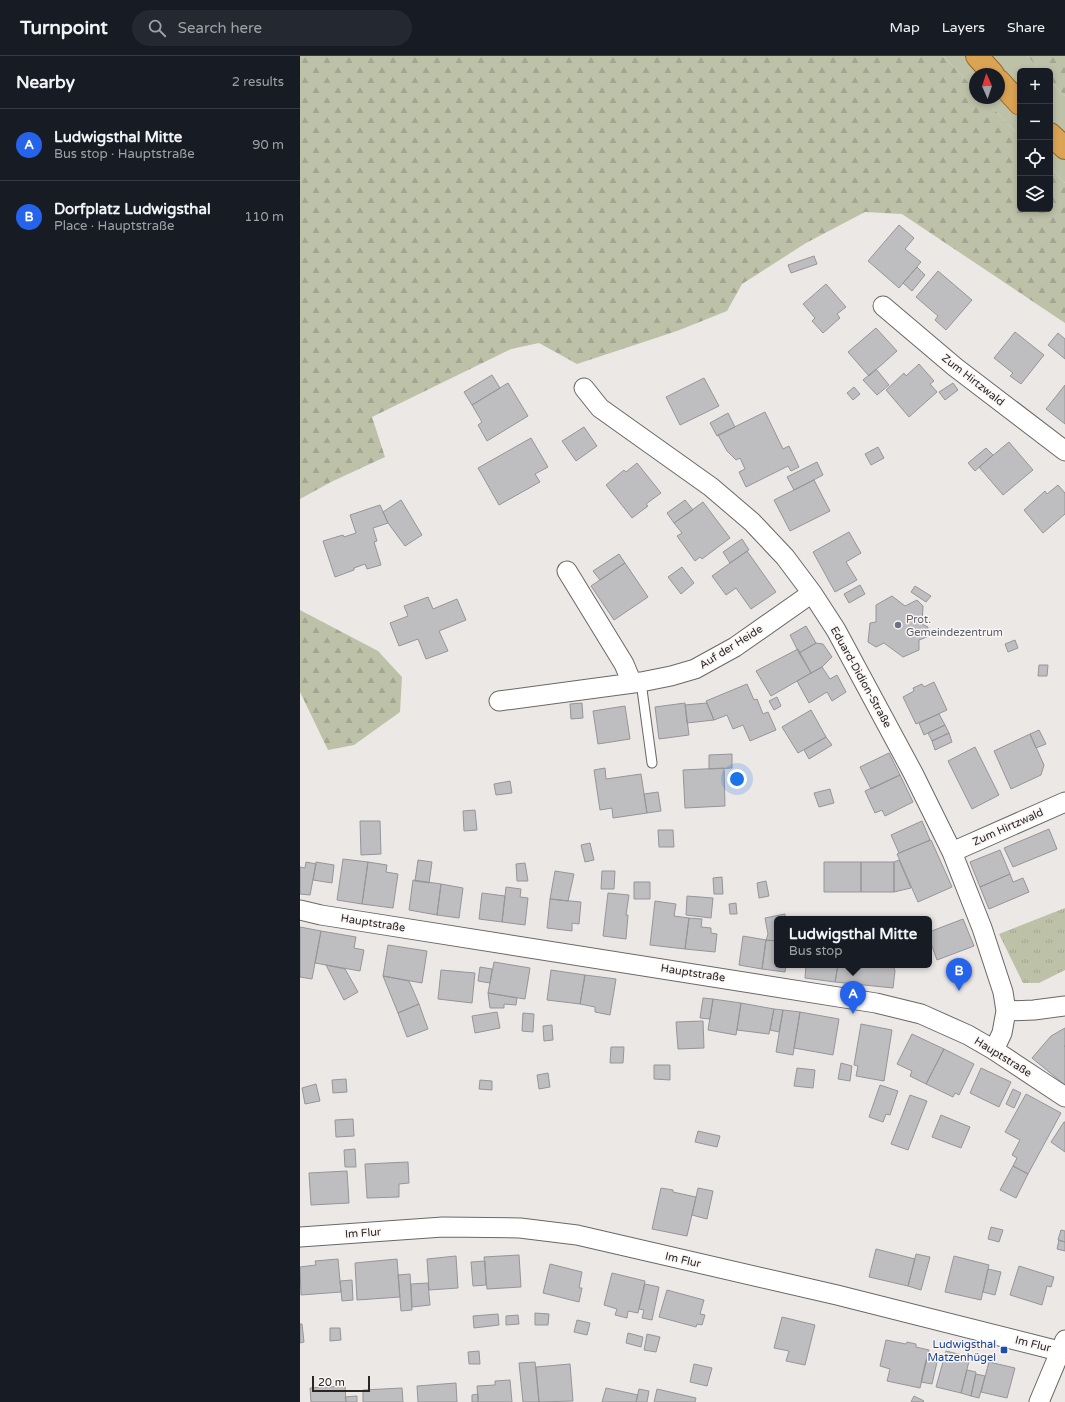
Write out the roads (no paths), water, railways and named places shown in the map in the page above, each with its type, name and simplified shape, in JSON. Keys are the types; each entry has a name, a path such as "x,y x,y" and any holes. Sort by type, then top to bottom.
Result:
{"highway":[{"path":"977,56 988,68"},
{"path":"1005,88 1017,101"},
{"path":"1053,137 1065,148"}],"street":[{"name":"Zum Hirtzwald","path":"883,306 955,367 1065,451"},
{"name":"Eduard-Didion-Straße","path":"584,388 600,408 711,487 752,522 785,557 812,593 836,630 896,739 952,852 982,928 1003,992 1006,1011 1002,1033 994,1050"},
{"path":"567,571 636,682"},
{"name":"Auf der Heide","path":"499,701 636,682 671,676 695,669 735,647 812,593"},
{"name":"Zum Hirtzwald","path":"952,852 1065,802"},
{"name":"Hauptstraße","path":"300,910 321,915 876,1003 921,1014 968,1035 994,1050 1065,1097"},
{"path":"1006,1011 1034,1010 1065,1006"},
{"name":"Im Flur","path":"300,1237 443,1228 520,1228 577,1235 837,1296 1062,1345"},
{"path":"1039,1402 1062,1345"}],"lane":[{"path":"636,682 652,763"}],"place":[{"name":"Prot. Gemeindezentrum","path":"898,625"},
{"name":"Dorfplatz Ludwigsthal","path":"959,991"},
{"name":"Ludwigsthal Mitte","path":"853,1014"},
{"name":"Ludwigsthal Matzenhügel","path":"1004,1350"}]}
